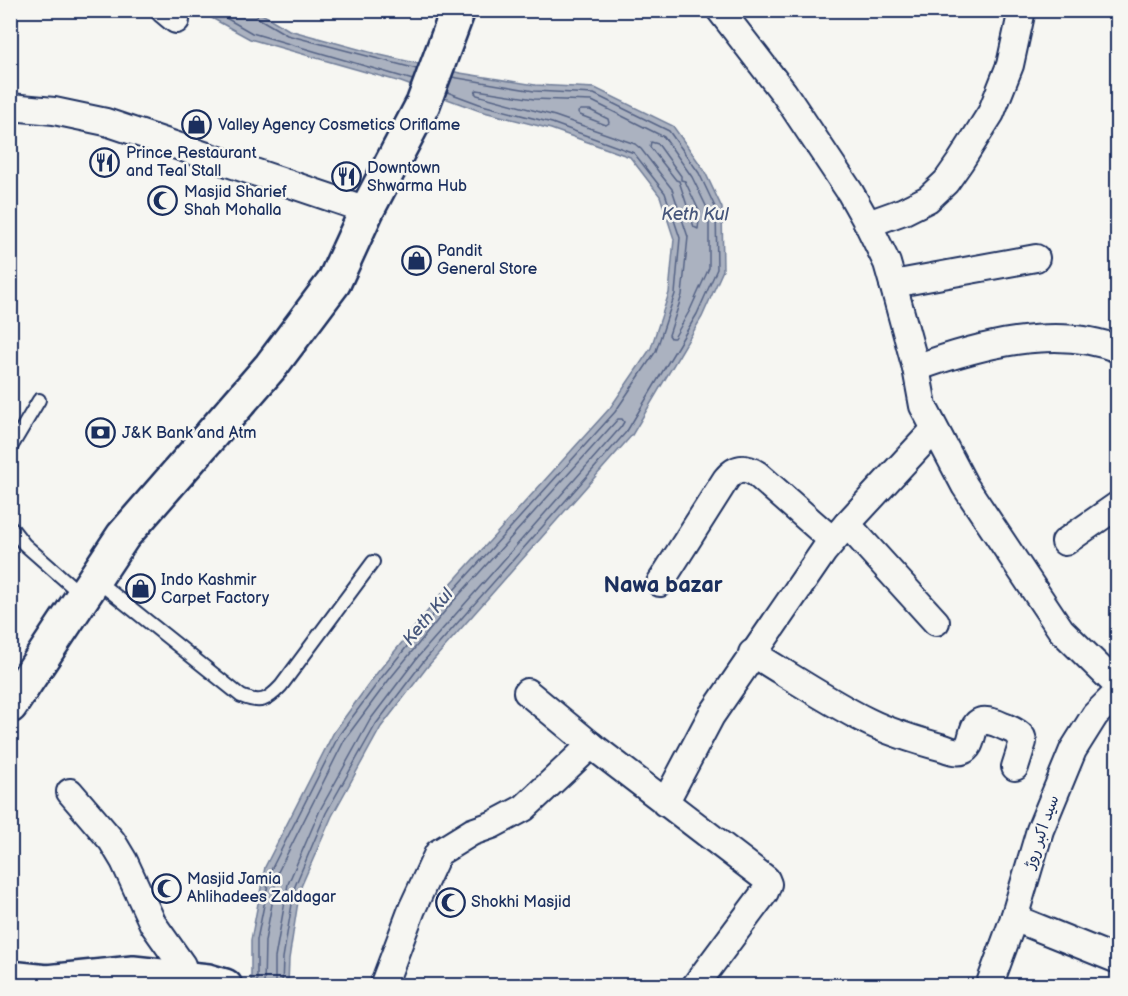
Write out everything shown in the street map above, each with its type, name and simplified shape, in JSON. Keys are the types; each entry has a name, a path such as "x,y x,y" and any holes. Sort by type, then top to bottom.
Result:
{"main road":[{"path":"10,706 123,536 271,366 334,282 367,210 423,104 458,13"},
{"path":"10,978 46,982 133,973 186,982 208,981 225,986"}],"street":[{"path":"720,10 784,93 850,192 868,224 893,284 916,368 923,406 964,486 1061,630 1118,686"},
{"path":"868,224 904,212 928,199 946,182 991,113 1010,65 1022,10"},
{"path":"10,107 54,111 106,122 367,210"},
{"path":"893,284 1036,258"},
{"path":"916,368 950,356 1043,337 1082,340 1118,349"},
{"path":"665,803 711,716 752,653 839,532 934,430"},
{"path":"660,583 734,470 742,468 757,474 839,532 936,621"},
{"path":"1065,542 1118,505"},
{"path":"752,653 868,722 911,739 963,751 976,725 981,721 990,720 1016,732 1022,738 1023,742 1015,767"},
{"path":"527,692 665,803 761,875 768,884 765,892 695,986"},
{"name":"سید اکبر روڑ","path":"989,986 1014,918 1040,830 1073,750 1095,715 1118,692"},
{"path":"383,986 412,909 438,853 472,832 492,825 524,808 591,745"},
{"path":"70,792 112,841 124,861 153,924 182,965 186,982"},
{"path":"1014,918 1118,960"}],"lane":[{"path":"10,449 39,400"},
{"path":"10,526 24,544 241,696 254,701 266,699 281,687 373,562"}],"water":[{"name":"Keth Kul","path":"199,11 257,11 289,30 380,55 460,73 535,85 595,88 673,126 704,170 722,208 723,270 702,317 632,435 428,666 381,727 332,816 300,889 289,959 288,985 251,985 251,940 265,867 334,732 377,673 440,596 610,408 651,348 669,293 674,239 660,196 630,157 551,129 480,111 401,82 250,39"}],"place":[{"name":"Valley Agency Cosmetics Oriflame","path":"197,125"},
{"name":"Prince Restaurant and Teal Stall","path":"105,162"},
{"name":"Downtown Shwarma Hub","path":"346,177"},
{"name":"Masjid Sharief Shah Mohalla","path":"163,201"},
{"name":"Pandit General Store","path":"416,260"},
{"name":"J&K Bank and Atm","path":"101,433"},
{"name":"Indo Kashmir Carpet Factory","path":"140,589"},
{"name":"Masjid Jamia Ahlihadees Zaldagar","path":"166,888"},
{"name":"Shokhi Masjid","path":"450,902"}],"district":[{"name":"Nawa bazar","path":"663,585"}]}
